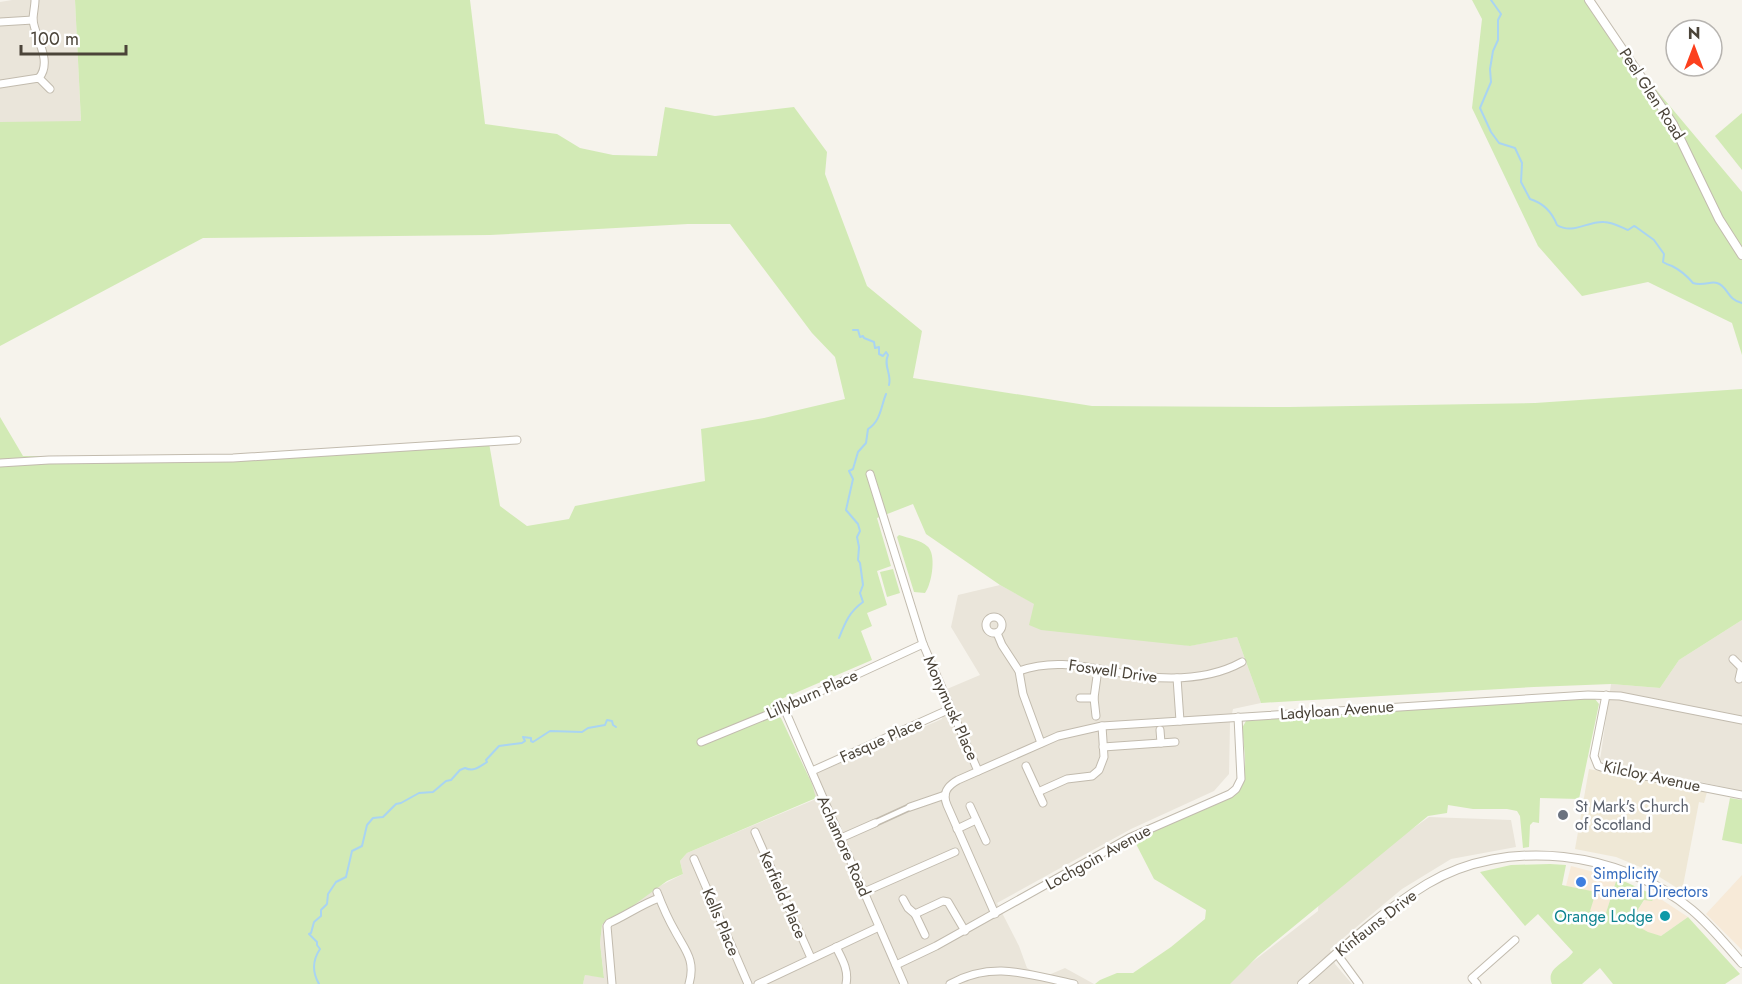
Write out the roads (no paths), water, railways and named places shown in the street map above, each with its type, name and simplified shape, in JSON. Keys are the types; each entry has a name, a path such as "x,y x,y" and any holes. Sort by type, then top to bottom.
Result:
{"street":[{"path":"0,84 39,78 42,74 44,58 33,20 35,0"},
{"name":"Peel Glen Road","path":"1589,0 1674,124 1719,219 1742,255"},
{"path":"0,22 33,20"},
{"path":"39,78 50,89"},
{"path":"0,464 49,460 233,458 517,440"},
{"name":"Monymusk Place","path":"870,474 923,644 978,771"},
{"path":"997,633 1019,671 1026,704 1041,743"},
{"name":"Lillyburn Place","path":"701,742 784,708 923,644"},
{"path":"1733,659 1741,666 1739,679"},
{"name":"Foswell Drive","path":"1019,671 1038,665 1072,664 1137,675 1178,678 1211,674 1242,662"},
{"path":"1096,716 1094,698 1098,669"},
{"path":"1178,678 1180,721"},
{"name":"Ladyloan Avenue","path":"910,807 945,794 952,784 1041,743 1071,732 1102,726 1606,695 1742,720"},
{"name":"Kilcloy Avenue","path":"1606,695 1594,756 1598,766 1742,795"},
{"path":"1080,698 1094,698"},
{"name":"Achamore Road","path":"784,708 904,984"},
{"name":"Fasque Place","path":"812,771 950,709"},
{"name":"Lochgoin Avenue","path":"896,965 965,931 1129,838 1230,794 1236,789 1241,779 1238,717"},
{"path":"1038,792 1067,779 1092,776 1101,766 1102,726"},
{"path":"1160,730 1161,743"},
{"path":"1103,747 1175,742"},
{"path":"1026,766 1043,803"},
{"path":"945,794 945,801 995,914"},
{"path":"970,806 986,841"},
{"path":"841,838 910,807"},
{"path":"957,828 976,820"},
{"name":"Kerfield Place","path":"755,832 811,958"},
{"path":"864,892 955,852"},
{"name":"Kinfauns Drive","path":"1302,984 1395,905 1437,879 1460,869 1492,860 1522,856 1548,856 1599,863 1643,879 1691,909 1710,926 1742,963"},
{"name":"Kells Place","path":"694,859 748,984"},
{"path":"612,984 607,926 658,895 675,933 688,951 691,974 689,984"},
{"path":"903,899 915,914 925,935"},
{"path":"915,914 943,901 948,902 965,931"},
{"path":"758,984 879,927"},
{"path":"1477,984 1472,978 1515,940"},
{"path":"836,947 846,967 846,984"},
{"path":"1337,954 1359,984"},
{"path":"950,984 974,973 1000,970 1074,984"}],"waterway":[{"path":"1491,0 1501,14 1498,20 1498,40 1493,51 1490,69 1491,82 1480,108 1499,143 1515,148 1522,163 1521,182 1530,199 1546,209 1557,225 1563,228 1569,229 1598,222 1613,224 1628,230 1634,226 1654,240 1664,254 1663,262 1678,270 1693,283 1721,285 1733,299 1742,303"},
{"path":"853,330 858,330 860,337 863,336 874,342 875,348 879,347 879,354 883,356 886,352 888,355 886,363 889,385"},
{"path":"839,638 851,614 863,602 860,593 863,585 858,560 857,537 860,531 858,524 846,510 853,479 849,471 853,469 858,452 866,443 868,429 878,418 886,394"},
{"path":"319,984 314,966 320,949 309,934 314,922 321,916 321,910 327,904 328,894 336,882 346,877 352,851 362,846 367,825 373,818 383,817 396,804 419,793 433,792 446,781 451,780 460,770 474,769 487,762 486,760 499,746 522,743 525,741 523,737 531,738 533,742 550,731 582,732 588,728 605,725 607,720 612,721 616,727"}],"place":[{"name":"St Mark's Church of Scotland","path":"1563,815"},
{"name":"Simplicity Funeral Directors","path":"1581,882"},
{"name":"Orange Lodge","path":"1665,916"}]}
